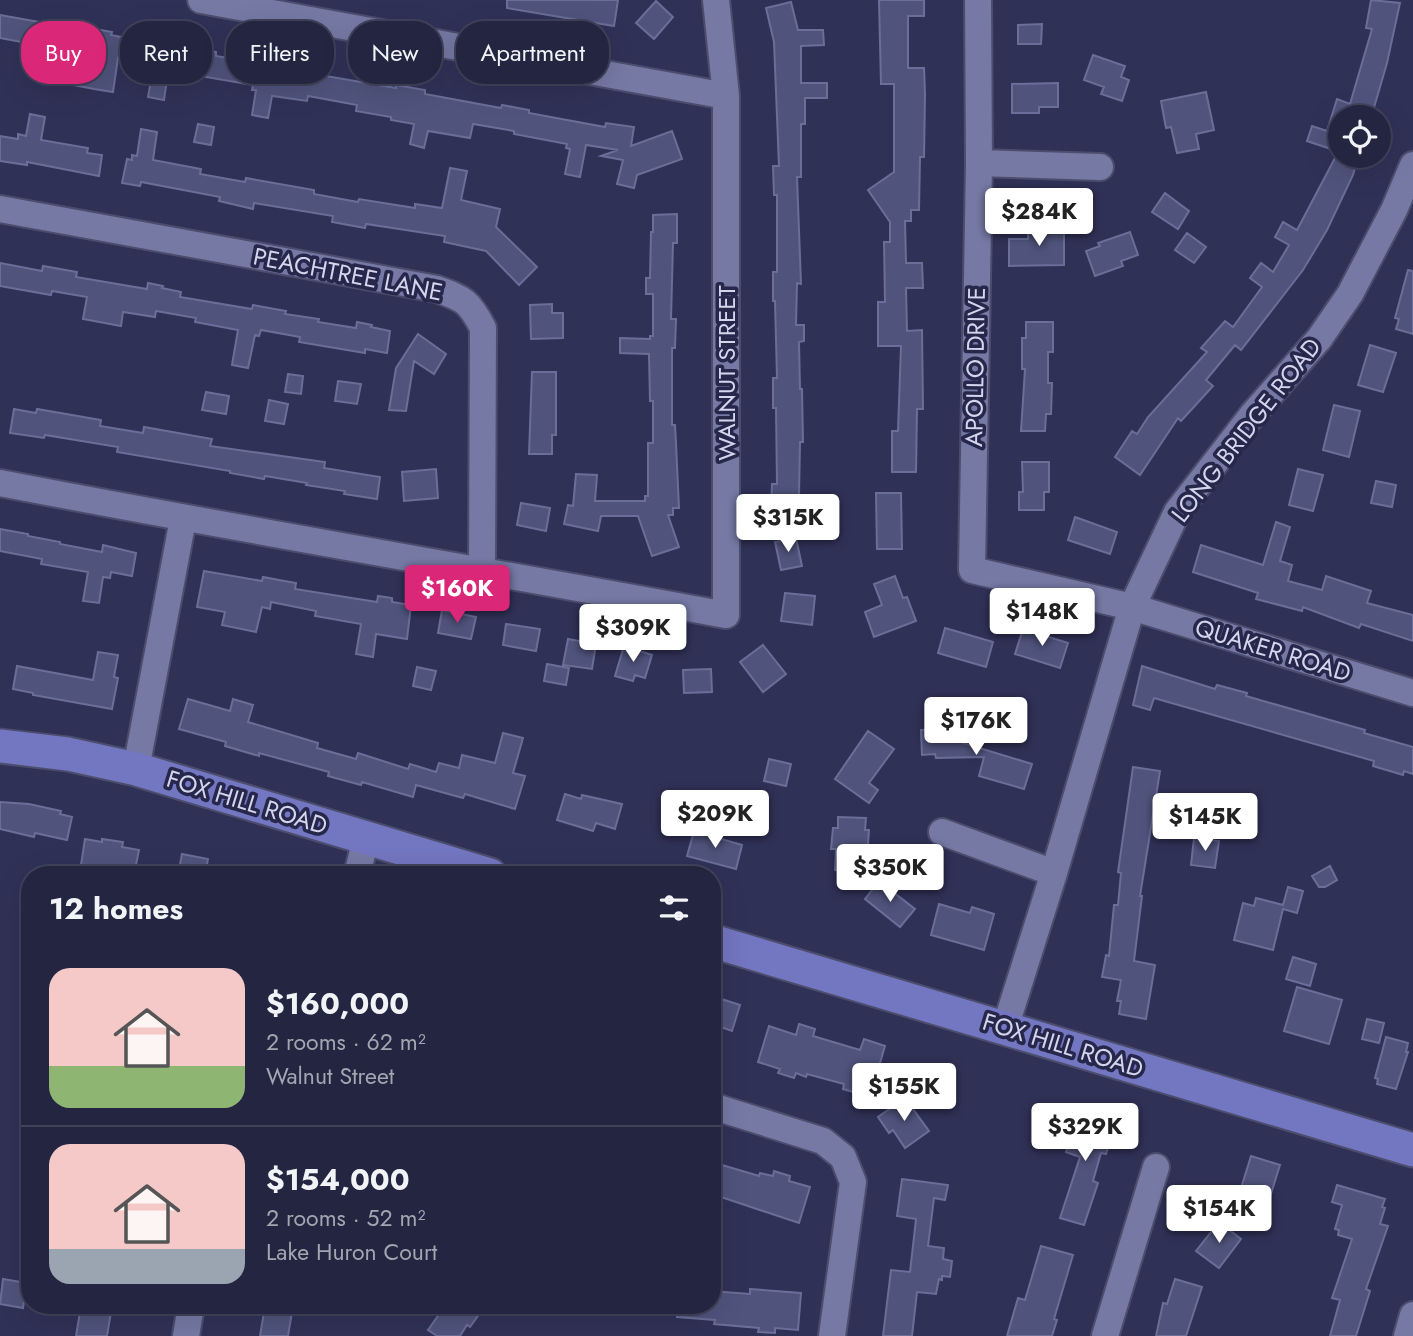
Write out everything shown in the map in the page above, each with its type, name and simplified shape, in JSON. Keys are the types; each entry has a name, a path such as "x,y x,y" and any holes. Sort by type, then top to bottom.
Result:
{"main road":[{"name":"FOX HILL ROAD","path":"0,746 68,754 136,769 460,866"},
{"name":"FOX HILL ROAD","path":"721,944 1413,1150"}],"street":[{"path":"201,0 726,96"},
{"name":"WALNUT STREET","path":"0,483 183,519 726,615 726,96 716,0"},
{"name":"APOLLO DRIVE","path":"978,0 979,163 972,569 1132,607"},
{"path":"979,163 1100,167"},
{"name":"LONG BRIDGE ROAD","path":"1005,1028 1054,873 1132,607 1177,512 1253,414 1319,338 1350,294 1394,211 1413,165"},
{"name":"PEACHTREE LANE","path":"0,209 437,289 458,297 472,307 483,328 482,570"},
{"path":"136,769 183,519"},
{"name":"QUAKER ROAD","path":"1132,607 1413,693"},
{"path":"942,832 1054,873"},
{"path":"360,866 366,838"},
{"path":"721,1109 823,1141 843,1157 853,1182 832,1336"},
{"path":"1105,1336 1156,1167"},
{"path":"186,1336 190,1314"},
{"path":"1407,1336 1413,1315"}],"building":[{"path":"507,0 618,0 614,26 609,25 609,21 584,21 507,8"},
{"path":"879,0 924,0 924,16 908,16 908,68 924,68 925,94 924,157 920,157 919,210 911,210 911,221 905,221 906,263 922,263 923,288 906,288 907,331 922,330 923,409 917,409 916,472 892,472 892,431 898,431 901,346 878,346 878,302 885,302 884,242 890,242 890,222 868,190 894,172 894,84 881,84"},
{"path":"1371,0 1400,3 1375,105 1335,105 1337,99 1350,104 1372,29 1366,28"},
{"path":"656,1 673,17 654,39 636,23"},
{"path":"791,2 798,30 823,30 824,45 801,46 801,83 827,83 827,98 805,98 805,124 801,124 801,177 797,177 801,284 797,283 796,325 804,325 804,341 799,342 803,442 800,442 799,496 796,496 795,513 771,513 772,484 777,484 776,408 773,408 773,378 777,378 773,272 777,272 777,195 774,195 773,166 779,166 774,42 766,8"},
{"path":"0,15 34,21 21,21 21,42 0,38"},
{"path":"1042,24 1041,44 1018,44 1018,25"},
{"path":"106,31 120,37 120,58 113,92 69,84 106,84"},
{"path":"212,51 216,52 216,56 226,58 226,80 212,78"},
{"path":"1093,55 1125,66 1121,77 1129,80 1122,101 1101,94 1104,87 1084,80"},
{"path":"334,77 348,80 348,84 396,88 396,85 425,90 425,94 501,108 502,105 529,110 529,113 605,127 606,123 634,127 631,146 672,131 682,159 637,175 634,188 617,184 623,160 601,156 618,150 586,145 580,177 565,174 570,149 566,148 567,144 514,134 514,131 473,124 470,138 428,131 424,148 410,144 414,124 356,111 357,105 308,96 307,101 272,96 268,118 252,115 256,90 252,90 253,85 247,84 334,84"},
{"path":"1058,83 1058,107 1039,107 1039,113 1012,113 1012,84"},
{"path":"150,84 166,84 164,100 148,97"},
{"path":"1206,92 1214,130 1196,134 1199,149 1177,153 1171,127 1166,128 1161,101"},
{"path":"30,114 45,117 41,140 88,148 87,153 102,155 99,176 27,162 27,165 0,161 0,136 18,139 18,134 26,136"},
{"path":"198,124 214,127 211,145 194,142"},
{"path":"1312,126 1327,131 1328,128 1328,148 1307,141"},
{"path":"141,129 157,132 153,160 201,169 200,174 245,182 246,178 314,190 314,194 358,202 359,199 415,208 415,204 442,208 450,168 467,171 461,200 500,209 496,227 537,267 519,285 486,251 444,242 445,236 366,224 365,228 332,222 333,216 254,203 253,209 219,201 220,197 141,182 140,186 122,183 127,159 132,160 132,155 137,156"},
{"path":"1330,168 1355,168 1327,230 1303,270 1241,350 1235,345 1206,380 1213,386 1181,421 1178,418 1140,475 1115,457 1132,431 1137,434 1148,417 1207,352 1201,348 1225,321 1233,327 1262,287 1250,278 1261,263 1273,272 1289,245 1275,237 1283,222 1297,230"},
{"path":"1165,193 1189,211 1178,229 1152,212"},
{"path":"677,214 677,243 673,243 671,319 676,319 675,348 672,348 672,425 675,425 679,508 673,508 673,515 668,515 679,547 652,556 638,516 601,516 598,531 564,524 568,505 573,506 576,474 597,475 595,501 645,501 645,496 648,496 648,443 653,443 649,354 620,353 620,338 650,339 650,336 653,336 653,294 646,294 646,278 650,278 653,215"},
{"path":"1064,227 1064,265 1009,266 1009,239 1028,239 1028,228"},
{"path":"1130,232 1138,255 1121,261 1123,266 1095,276 1086,251 1100,246 1098,243"},
{"path":"1187,233 1206,247 1194,263 1175,250"},
{"path":"0,263 42,271 43,266 77,272 76,277 147,289 148,283 181,292 180,297 252,309 253,305 286,311 285,314 319,319 318,322 356,328 357,322 372,325 371,327 390,331 387,353 365,349 365,353 299,342 300,337 261,330 259,336 255,335 248,368 232,365 238,330 195,322 196,318 156,311 155,317 123,312 121,326 83,319 87,297 52,291 51,295 0,286"},
{"path":"1408,270 1413,271 1413,334 1396,329 1399,319 1395,318"},
{"path":"552,304 552,313 563,313 563,338 531,339 530,305"},
{"path":"1026,322 1053,322 1053,352 1048,352 1048,383 1052,383 1051,414 1046,414 1045,431 1021,431 1025,369 1022,369 1022,338 1026,338"},
{"path":"418,334 446,354 434,374 414,361 406,411 389,410 396,368"},
{"path":"1370,345 1396,353 1383,392 1358,385"},
{"path":"532,372 556,372 556,435 552,435 552,454 529,454"},
{"path":"288,374 303,376 301,394 285,392"},
{"path":"338,381 361,384 357,404 335,401"},
{"path":"206,392 229,396 226,414 202,410"},
{"path":"269,400 288,404 284,424 265,421"},
{"path":"1334,405 1360,411 1349,457 1323,450"},
{"path":"14,409 36,413 37,409 101,420 100,426 143,433 144,427 212,439 210,446 325,462 324,468 380,477 377,499 344,494 345,491 306,485 307,483 265,476 264,479 117,452 118,447 45,435 44,438 10,433"},
{"path":"1022,462 1049,462 1049,492 1044,492 1044,510 1019,510 1019,492 1023,492"},
{"path":"436,469 438,498 404,501 402,472"},
{"path":"1298,469 1323,475 1313,511 1289,505"},
{"path":"1376,481 1396,485 1392,507 1371,503"},
{"path":"876,493 901,493 902,549 877,549"},
{"path":"521,503 550,508 546,531 517,525"},
{"path":"1075,517 1117,532 1110,554 1068,540"},
{"path":"1276,522 1290,527 1280,561 1292,565 1288,581 1322,590 1326,576 1371,591 1367,603 1413,615 1413,641 1361,624 1359,628 1303,607 1302,611 1256,599 1258,593 1193,572 1201,545 1263,565"},
{"path":"0,529 102,552 103,545 136,553 132,576 111,572 110,578 103,577 99,603 83,601 88,572 41,564 42,559 0,551"},
{"path":"796,538 802,566 781,570 775,542"},
{"path":"204,571 262,581 263,577 296,583 295,589 377,602 378,596 392,598 392,602 411,605 407,639 376,634 373,657 356,654 361,624 315,616 316,611 271,602 270,609 262,607 256,632 222,625 225,612 197,607"},
{"path":"895,576 916,621 874,637 865,612 882,605 874,584"},
{"path":"785,593 815,596 812,625 781,621"},
{"path":"442,610 476,617 471,639 438,633"},
{"path":"506,624 540,629 536,651 503,645"},
{"path":"945,628 993,642 986,667 938,653"},
{"path":"1023,629 1068,643 1060,668 1015,654"},
{"path":"568,639 596,644 592,669 563,665"},
{"path":"763,645 786,674 763,692 740,662"},
{"path":"624,646 652,655 645,678 635,675 633,681 615,676"},
{"path":"98,652 118,655 114,677 118,678 112,709 13,689 17,666 93,680"},
{"path":"547,664 569,668 566,685 544,681"},
{"path":"1142,666 1215,689 1217,685 1247,693 1246,696 1365,730 1364,733 1413,747 1413,774 1404,771 1403,775 1373,766 1374,761 1154,698 1150,710 1133,705"},
{"path":"417,667 436,671 431,690 413,686"},
{"path":"711,669 712,692 684,693 683,670"},
{"path":"188,699 230,711 233,699 253,705 248,722 318,743 317,748 356,759 358,753 408,769 410,764 436,772 439,763 459,768 462,755 495,763 503,733 523,738 513,773 525,776 515,809 465,794 463,798 416,785 413,797 362,782 361,785 328,776 329,772 259,753 259,756 225,746 226,742 179,729"},
{"path":"963,729 963,743 1032,764 1024,789 979,776 984,757 936,758 935,754 922,755 921,730"},
{"path":"868,731 894,749 869,783 878,790 869,803 835,779"},
{"path":"769,759 791,764 786,786 764,781"},
{"path":"1133,767 1160,771 1140,896 1134,961 1155,965 1146,1019 1119,1014 1121,1001 1117,1001 1121,980 1102,977 1106,955 1109,956 1114,905 1118,905 1121,873 1118,872"},
{"path":"565,794 581,799 582,795 622,804 615,829 596,823 593,831 557,820"},
{"path":"0,802 29,804 61,811 60,814 72,817 67,840 35,833 34,837 0,829"},
{"path":"838,817 866,818 865,830 869,830 866,872 835,870 836,849 831,849 833,828 838,828"},
{"path":"694,831 742,845 736,869 687,856"},
{"path":"1194,838 1219,841 1215,868 1191,865"},
{"path":"85,839 123,842 122,847 139,850 136,866 81,865"},
{"path":"182,854 208,859 207,866 180,866"},
{"path":"1330,866 1337,880 1325,887 1319,887 1312,876"},
{"path":"879,881 915,909 900,927 865,899"},
{"path":"1288,887 1303,891 1297,913 1283,909 1273,950 1234,940 1243,903 1254,906 1256,898 1283,905"},
{"path":"939,904 970,913 972,907 994,914 984,950 931,935"},
{"path":"1293,957 1316,964 1310,986 1286,979"},
{"path":"1297,987 1342,1000 1329,1044 1284,1031"},
{"path":"721,999 740,1005 732,1031 721,1027"},
{"path":"1367,1019 1384,1023 1379,1043 1362,1039"},
{"path":"799,1024 815,1029 813,1036 860,1050 864,1039 885,1046 870,1097 843,1089 844,1084 807,1074 806,1077 796,1073 794,1078 778,1073 780,1069 758,1062 769,1026 796,1035"},
{"path":"1386,1037 1408,1043 1408,1052 1396,1089 1377,1084 1378,1079 1375,1078"},
{"path":"905,1098 929,1131 905,1148 893,1130 889,1133 878,1117"},
{"path":"1078,1109 1112,1118 1106,1137 1111,1138 1106,1154 1101,1153 1093,1181 1098,1183 1084,1225 1060,1218 1080,1157 1066,1152"},
{"path":"1251,1156 1280,1165 1265,1213 1236,1204"},
{"path":"721,1165 759,1176 760,1173 773,1176 774,1171 790,1176 789,1181 810,1187 799,1223 721,1197"},
{"path":"902,1179 948,1185 945,1200 934,1198 928,1246 944,1248 943,1259 952,1261 950,1277 942,1276 942,1280 939,1279 936,1294 917,1292 912,1336 883,1336 891,1270 910,1272 916,1219 897,1216"},
{"path":"1337,1185 1385,1199 1380,1224 1388,1226 1366,1289 1370,1291 1356,1336 1330,1336 1340,1300 1332,1298 1352,1239 1338,1235 1339,1230 1335,1229 1342,1205 1332,1202"},
{"path":"1219,1222 1241,1239 1219,1268 1196,1251"},
{"path":"1041,1246 1073,1255 1054,1319 1057,1320 1052,1336 1007,1336 1018,1298 1025,1300"},
{"path":"3,1279 21,1282 21,1308 0,1304"},
{"path":"1175,1279 1202,1287 1186,1336 1156,1336 1163,1303 1167,1304"},
{"path":"750,1289 801,1293 798,1330 775,1328 775,1333 758,1332 759,1328 677,1317 677,1314 721,1314 721,1292 750,1294"},
{"path":"80,1314 111,1314 107,1336 76,1336"},
{"path":"264,1314 292,1314 288,1336 260,1336"},
{"path":"439,1314 479,1314 460,1336 437,1336 428,1330"}]}
